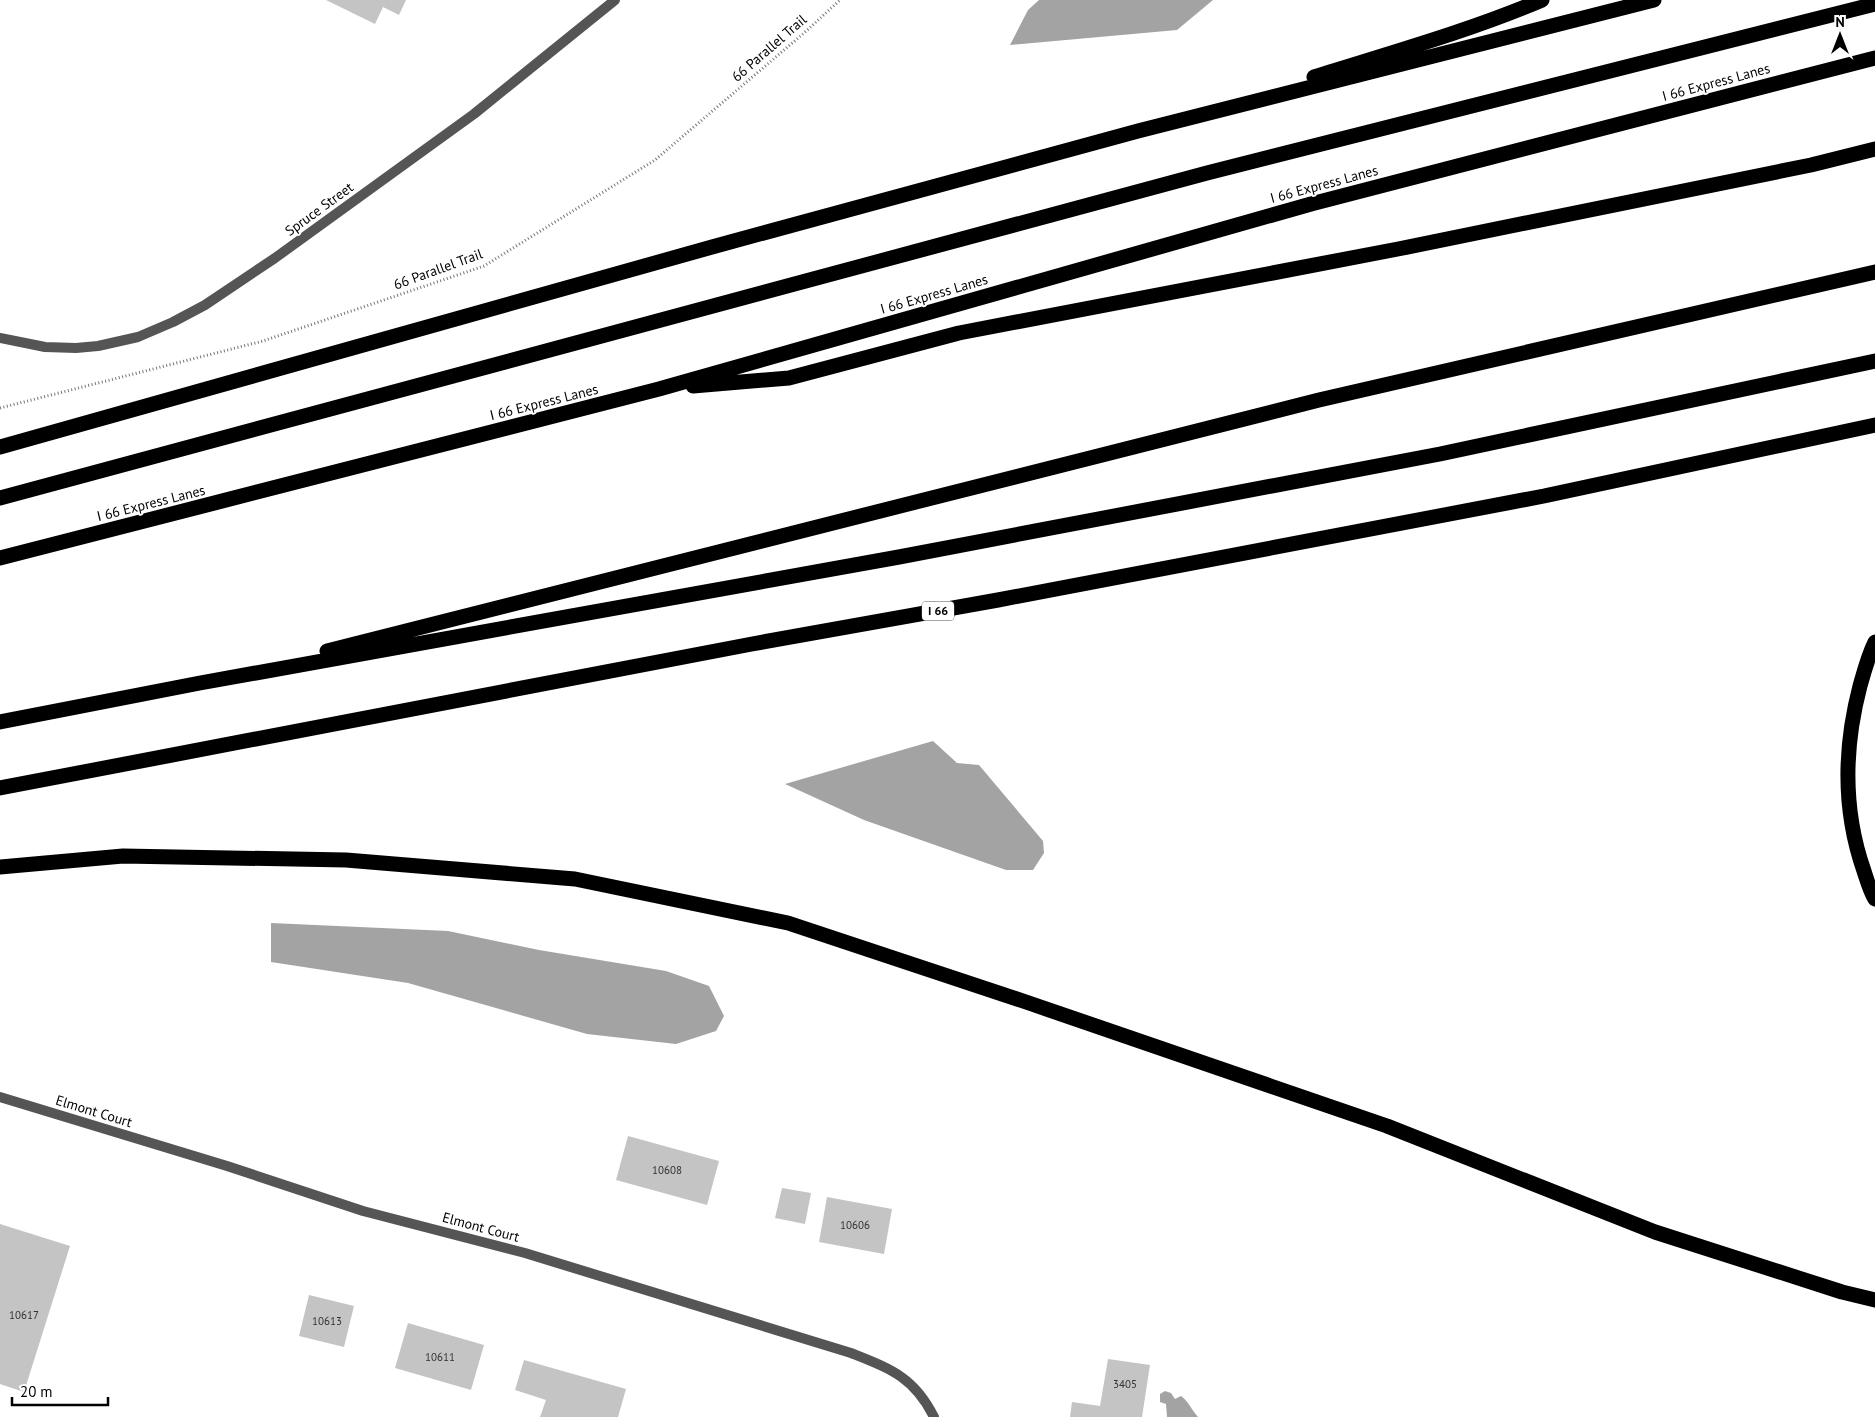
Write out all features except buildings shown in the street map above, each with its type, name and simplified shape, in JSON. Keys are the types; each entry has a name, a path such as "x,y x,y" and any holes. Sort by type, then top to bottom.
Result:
{"highway":[{"path":"1138,131 1410,47 1542,0"},
{"path":"0,447 712,247 1138,131 1654,0"},
{"path":"0,498 1206,173 1875,4"},
{"name":"I 66 Express Lanes","path":"0,558 659,389 1311,204 1875,58"},
{"path":"659,389 790,378 959,333 1398,249 1801,167 1875,149"},
{"path":"200,683 1319,400 1875,272"},
{"path":"0,722 200,683 899,557 1430,456 1875,361"},
{"name":"I 66","path":"0,788 752,644 1018,597 1544,496 1875,425"},
{"path":"1875,642 1854,710 1849,738 1848,768 1851,823 1860,859 1875,899"},
{"path":"0,867 123,856 346,860 576,879 788,924 1026,1002 1387,1126 1655,1232 1842,1292 1875,1300"}],"street":[{"name":"Spruce Street","path":"0,338 45,347 76,348 98,346 138,337 205,305 274,258 474,114 615,0"},
{"name":"Elmont Court","path":"0,1097 228,1166 363,1211 525,1253 852,1353 891,1369 911,1384 926,1401 934,1417"}],"path":[{"name":"66 Parallel Trail","path":"0,408 263,341 484,266 655,160 840,0"}],"shaded area":[{"path":"1039,0 1213,0 1177,30 1010,45 1028,10"},
{"path":"933,741 957,763 979,765 1043,841 1044,853 1033,870 1006,870 864,820 785,784"},
{"path":"271,923 448,931 539,950 666,971 709,986 724,1016 716,1031 676,1044 587,1034 408,983 271,962"},
{"path":"1165,1391 1171,1393 1175,1399 1181,1396 1198,1417 1167,1417 1166,1404 1160,1402 1160,1394"}]}
